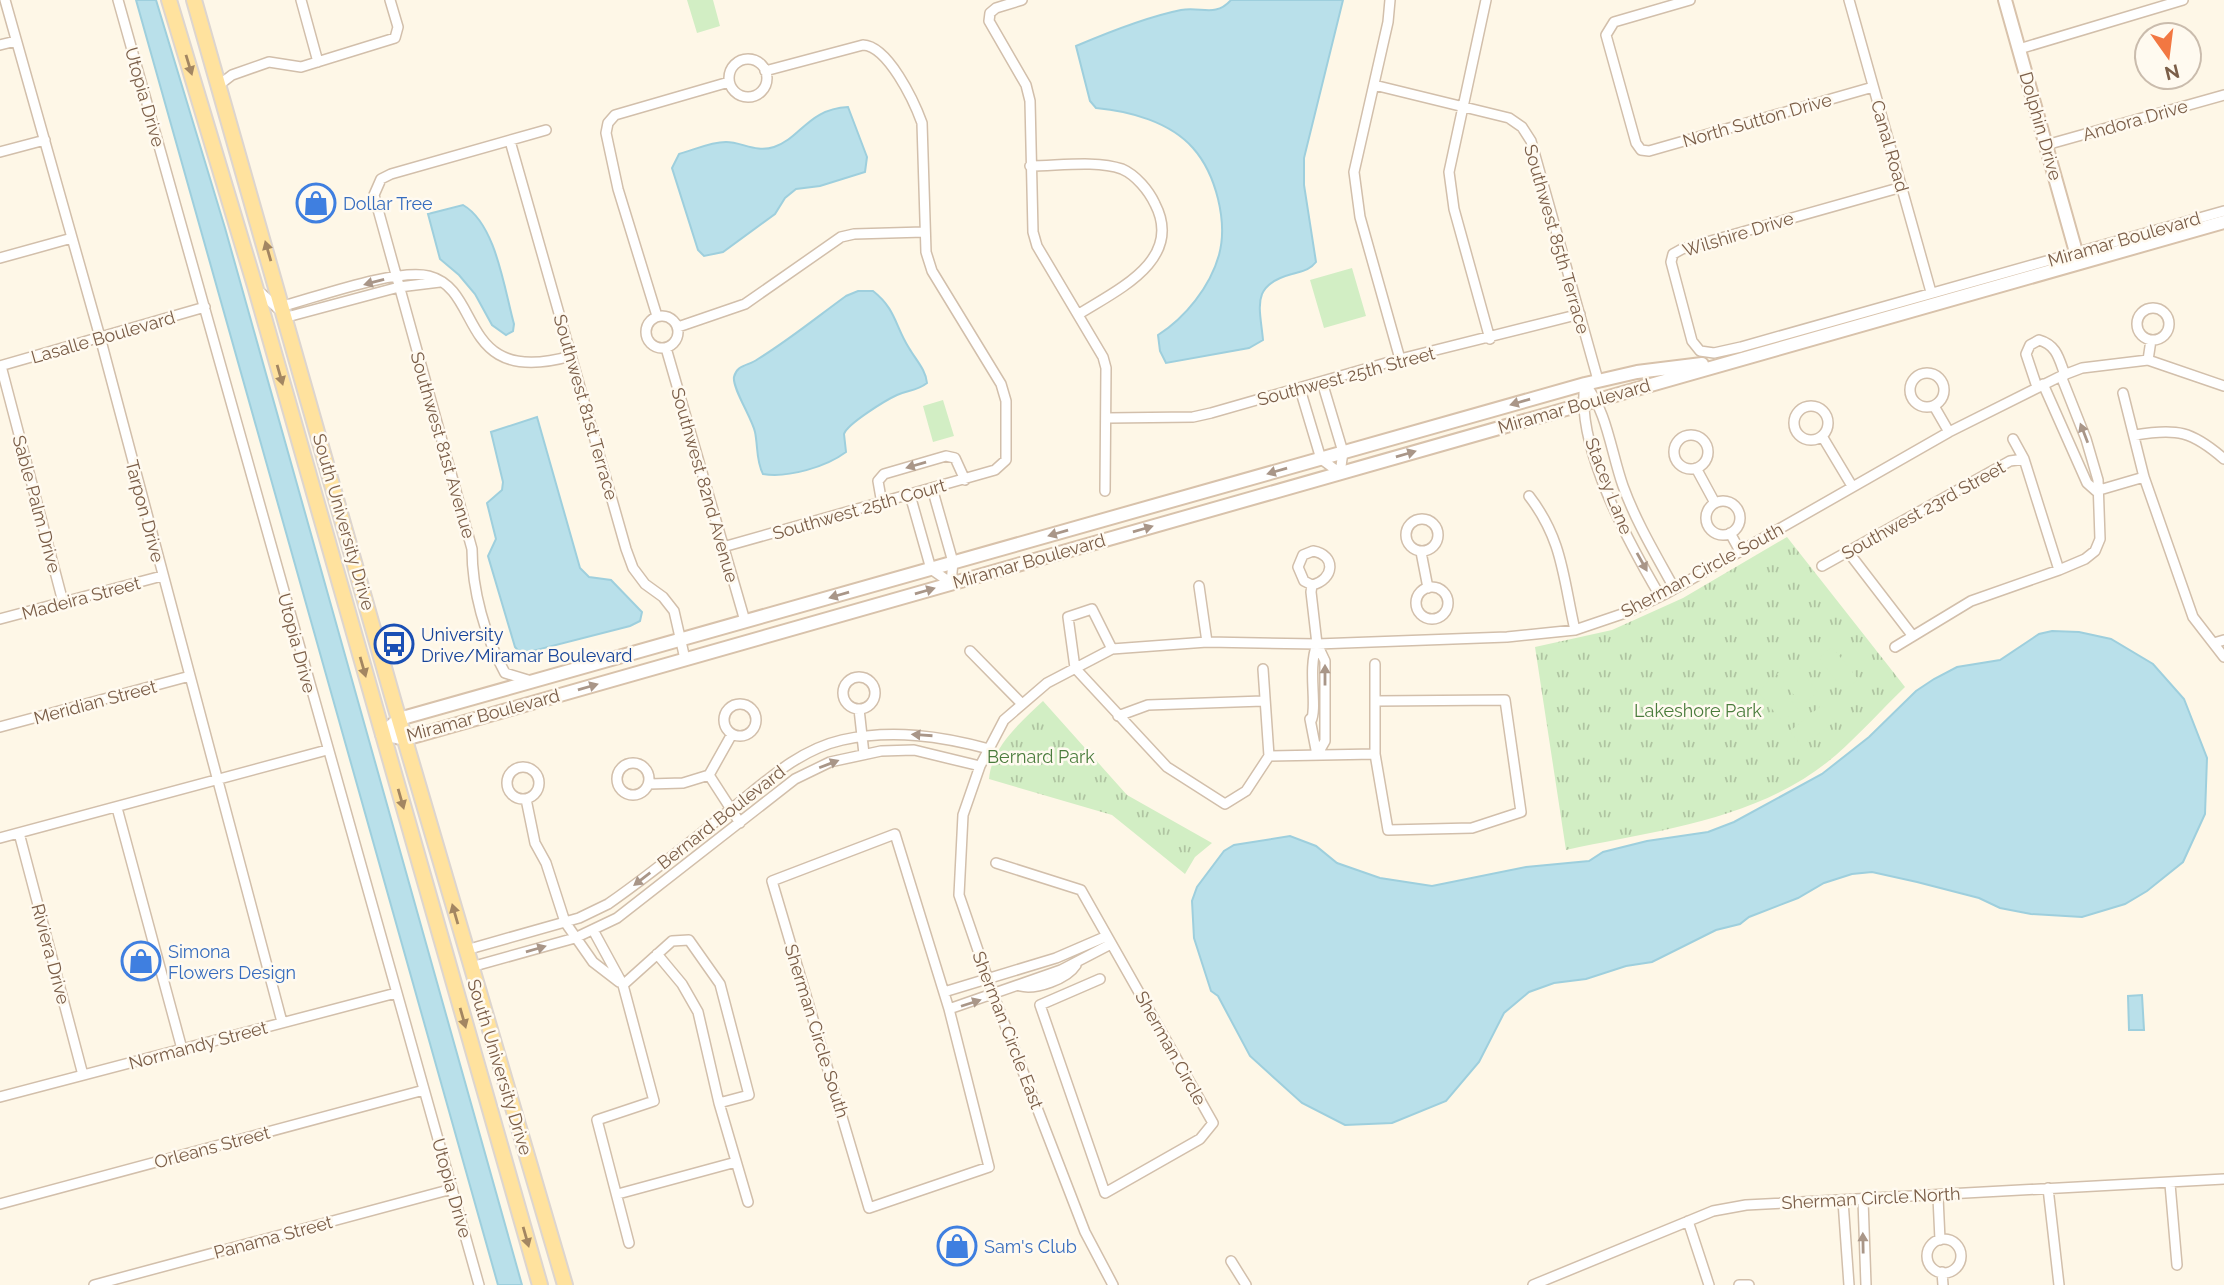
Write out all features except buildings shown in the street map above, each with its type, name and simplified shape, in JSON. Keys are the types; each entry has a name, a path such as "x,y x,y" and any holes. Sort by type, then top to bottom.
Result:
{"main road":[{"name":"South University Drive","path":"169,0 255,286 540,1285"},
{"name":"South University Drive","path":"194,0 297,353 399,719 565,1285"},
{"path":"268,332 297,353"}],"street":[{"name":"Tarpon Drive","path":"5,0 100,337 282,1022"},
{"name":"Utopia Drive","path":"118,0 479,1285"},
{"path":"301,0 318,62"},
{"path":"219,85 232,75 269,62 301,66 395,38 398,27 390,0"},
{"path":"1021,0 989,13 989,21 1027,85 1030,101 1033,232 1037,246 1079,314 1107,368 1105,491"},
{"path":"1390,0 1388,22 1356,154 1355,193 1400,359"},
{"path":"1486,0 1451,155 1450,191 1490,339"},
{"name":"North Sutton Drive","path":"1690,0 1614,22 1605,35 1636,143 1641,150 1649,151 1873,87"},
{"name":"Canal Road","path":"1849,0 1931,292"},
{"name":"Dolphin Drive","path":"2005,0 2076,252"},
{"path":"2019,49 2183,0"},
{"path":"0,45 16,41"},
{"path":"678,327 745,304 841,237 853,234 924,232 922,123 917,108 883,52 873,45 863,44 765,71"},
{"path":"745,59 758,62 765,71 763,89 753,96 740,96 729,82 734,65 745,59"},
{"name":"Southwest 82nd Avenue","path":"729,82 615,115 608,123 606,133 618,190 657,316 648,323 647,339 655,346 666,348 745,621"},
{"name":"Southwest 85th Terrace","path":"1374,85 1509,118 1522,127 1531,141 1580,314 1592,382"},
{"name":"Andora Drive","path":"2046,145 2224,95"},
{"path":"510,141 546,130"},
{"path":"0,152 45,140"},
{"name":"Southwest 81st Avenue","path":"510,141 391,174 381,179 377,186 375,202 472,549 474,582 496,658 505,673 518,679 536,681"},
{"name":"Southwest 81st Terrace","path":"510,141 633,568 645,584 663,597 674,611 685,659"},
{"path":"1030,166 1124,170 1151,195 1159,212 1161,242 1153,261 1139,276 1079,314"},
{"name":"Wilshire Drive","path":"1700,351 1692,341 1671,262 1673,254 1682,249 1902,187"},
{"name":"Miramar Boulevard","path":"1700,351 1714,354 1741,347 2224,211"},
{"name":"Miramar Boulevard","path":"382,734 405,739 2224,222"},
{"name":"Southwest 25th Court","path":"723,547 965,480 995,470 1006,460 1006,401 1001,384 932,271 924,232"},
{"path":"0,258 72,238"},
{"path":"285,311 396,276 430,276 456,298 475,331 498,353 513,360 544,363 571,356"},
{"path":"255,286 274,308 285,311 399,287 440,282"},
{"name":"Lasalle Boulevard","path":"0,366 205,307"},
{"name":"Southwest 25th Street","path":"1108,418 1193,417 1400,359 1490,339 1580,314"},
{"path":"657,316 672,318 678,327 678,338 666,348"},
{"path":"2148,360 2151,340"},
{"path":"1895,646 1971,601 2059,570 2085,559 2095,551 2100,539 2096,491 2098,480 2055,350 2049,343 2039,341 2030,345 2026,354 2087,483 2096,491"},
{"name":"Miramar Boulevard","path":"382,734 399,719 1592,382 1738,359"},
{"name":"Sherman Circle South","path":"980,766 1004,720 1022,704 1047,683 1112,649 1207,642 1317,644 1575,630 1628,612 1660,596 1949,432 2063,376 2082,369 2148,360 2224,386"},
{"name":"Sable Palm Drive","path":"0,366 63,602"},
{"path":"1322,382 1343,452 1340,473"},
{"name":"Stacey Lane","path":"1592,382 1623,486 1636,519 1674,588"},
{"name":"Stacey Lane","path":"1592,382 1582,404 1608,492 1622,526 1660,596"},
{"path":"1300,388 1321,458 1340,473"},
{"path":"2123,393 2144,477 2193,617 2224,657"},
{"path":"1934,405 1949,432"},
{"path":"2135,435 2167,430 2200,438 2224,459"},
{"path":"1822,436 1852,486"},
{"path":"2013,439 2024,458 2059,570"},
{"path":"882,503 878,481 884,474 946,456 955,458 965,480"},
{"name":"Southwest 23rd Street","path":"1822,566 2010,461 2024,458"},
{"path":"1696,468 1715,503"},
{"path":"2096,491 2144,477"},
{"path":"910,495 931,569 951,583 953,562 932,488"},
{"path":"1530,496 1558,544 1575,630"},
{"path":"1725,501 1738,510 1738,526 1730,533 1713,533 1706,523 1707,512 1715,503 1725,501"},
{"path":"1730,533 1741,551"},
{"path":"1421,552 1428,588"},
{"path":"1849,553 1912,635"},
{"name":"Madeira Street","path":"0,619 162,576"},
{"path":"1312,585 1317,644 1325,661 1325,741 1317,755"},
{"path":"1199,586 1207,642"},
{"path":"1428,588 1441,589 1449,603 1446,613 1432,620 1422,616 1416,607 1418,596 1428,588"},
{"path":"1112,649 1092,609 1068,617 1076,668 1167,767 1225,804 1246,792 1269,756 1263,701 1263,669"},
{"path":"1432,620 1434,639"},
{"path":"2214,643 2224,640"},
{"path":"1317,644 1311,659 1312,700 1309,707 1312,741 1317,755"},
{"path":"970,651 1022,704"},
{"path":"1375,664 1375,754 1388,830 1472,828 1521,812 1505,700 1376,701"},
{"name":"Meridian Street","path":"0,727 190,677"},
{"path":"1312,700 1325,701"},
{"path":"1118,716 1147,705 1263,701"},
{"path":"859,709 864,754"},
{"path":"649,784 683,783 709,775 732,734"},
{"name":"Bernard Boulevard","path":"466,950 565,922 608,904 796,759 841,740 914,734 946,737 989,749"},
{"path":"0,838 327,750"},
{"name":"Bernard Boulevard","path":"471,967 593,930 643,901 795,779 830,762 864,754 914,750 980,766"},
{"path":"1269,756 1375,754"},
{"name":"Sherman Circle East","path":"980,766 962,815 960,895 993,994 1086,1232 1113,1285"},
{"path":"709,775 740,823"},
{"path":"526,799 536,843 546,863 565,922 593,962 623,985"},
{"path":"117,808 182,1049"},
{"name":"Riviera Drive","path":"19,833 83,1075"},
{"name":"Sherman Circle South","path":"895,834 949,1009 989,1167 869,1208 772,881 895,834"},
{"name":"Sherman Circle","path":"996,863 1081,890 1213,1123 1200,1139 1105,1193 1040,1005 1100,979"},
{"path":"593,930 623,985 654,1101 597,1120 629,1243"},
{"path":"623,985 672,941 689,940 720,984 749,1095 719,1103"},
{"path":"944,992 1109,940"},
{"path":"1019,985 1031,988 1064,976 1078,962 1109,940"},
{"path":"657,954 682,984 698,1012 719,1103 748,1202"},
{"path":"949,1009 1078,962"},
{"path":"1040,963 1045,976"},
{"name":"Normandy Street","path":"0,1097 396,993"},
{"name":"Orleans Street","path":"0,1204 424,1090"},
{"path":"618,1194 736,1162"},
{"name":"Sherman Circle North","path":"1533,1285 1713,1211 1746,1205 1938,1197 2224,1179"},
{"path":"2170,1184 2177,1265"},
{"path":"2048,1188 2059,1285"},
{"name":"Panama Street","path":"94,1285 452,1189"},
{"path":"1938,1197 1940,1240"},
{"path":"1863,1200 1866,1285"},
{"path":"1843,1201 1849,1285"},
{"path":"1688,1221 1709,1285"},
{"path":"1940,1240 1950,1240 1961,1252 1956,1268 1942,1272 1930,1266 1927,1255 1931,1245 1940,1240"},
{"path":"1231,1261 1246,1285"},
{"path":"1942,1272 1943,1285"},
{"path":"1739,1285 1749,1285"}],"green space":[{"path":"687,0 713,0 720,26 697,33"},
{"path":"1352,268 1366,316 1324,328 1310,280"},
{"path":"943,400 954,436 933,442 923,406"},
{"name":"Lakeshore Park","path":"1787,537 1905,687 1836,755 1807,777 1775,794 1708,819 1566,850 1535,647 1612,630 1683,598"},
{"path":"1832,647 1858,679 1844,691 1819,658"},
{"path":"1794,661 1818,692 1802,705 1777,674"},
{"path":"1774,678 1798,709 1782,721 1757,691"},
{"name":"Bernard Park","path":"1043,701 1127,795 1212,843 1195,857 1185,874 1112,815 989,779 995,756 1001,746"},
{"path":"1822,705 1835,721 1802,747 1790,731"}],"water":[{"path":"136,0 156,0 225,228 522,1285 498,1285"},
{"path":"1231,0 1343,0 1304,158 1304,185 1316,262 1306,270 1269,284 1264,291 1260,308 1263,340 1249,348 1166,363 1160,351 1158,335 1178,320 1195,301 1209,279 1219,255 1222,228 1218,199 1208,171 1184,139 1149,119 1096,108 1090,101 1076,46 1154,17 1188,9 1219,9"},
{"path":"848,107 867,157 865,172 820,186 796,189 785,198 775,214 723,252 704,256 698,250 672,168 679,154 720,142 767,149 783,143 823,113"},
{"path":"463,205 483,227 497,258 514,324 513,331 506,335 492,325 475,294 459,275 440,259 428,214"},
{"path":"858,291 873,291 886,304 904,340 923,369 927,383 920,388 901,393 852,424 844,434 846,452 838,457 818,467 795,473 763,474 753,426 734,382 736,373 846,296"},
{"path":"537,417 580,568 589,577 611,580 642,612 640,621 630,626 521,654 515,647 488,556 496,539 487,503 502,490 503,482 491,432"},
{"path":"2052,631 2079,632 2111,639 2153,664 2184,699 2207,758 2205,814 2183,862 2147,891 2125,904 2082,917 2031,914 2000,908 1979,898 1917,882 1872,872 1852,874 1824,883 1798,898 1749,917 1740,924 1716,930 1652,962 1626,966 1586,979 1554,983 1529,992 1504,1013 1479,1062 1446,1101 1392,1123 1345,1125 1302,1103 1250,1056 1218,996 1211,991 1194,938 1192,901 1197,887 1224,851 1234,845 1290,836 1316,846 1337,863 1380,878 1432,886 1526,867 1589,861 1603,852 1647,841 1708,832 1734,822 1822,774 1869,737 1916,691 1934,679 1957,667 2000,660 2039,634"},
{"path":"2142,995 2144,1030 2129,1030 2128,996"}],"place":[{"name":"Dollar Tree","path":"316,203"},
{"name":"University Drive/Miramar Boulevard","path":"394,644"},
{"name":"Simona Flowers Design","path":"141,961"},
{"name":"Sam's Club","path":"957,1246"}]}
